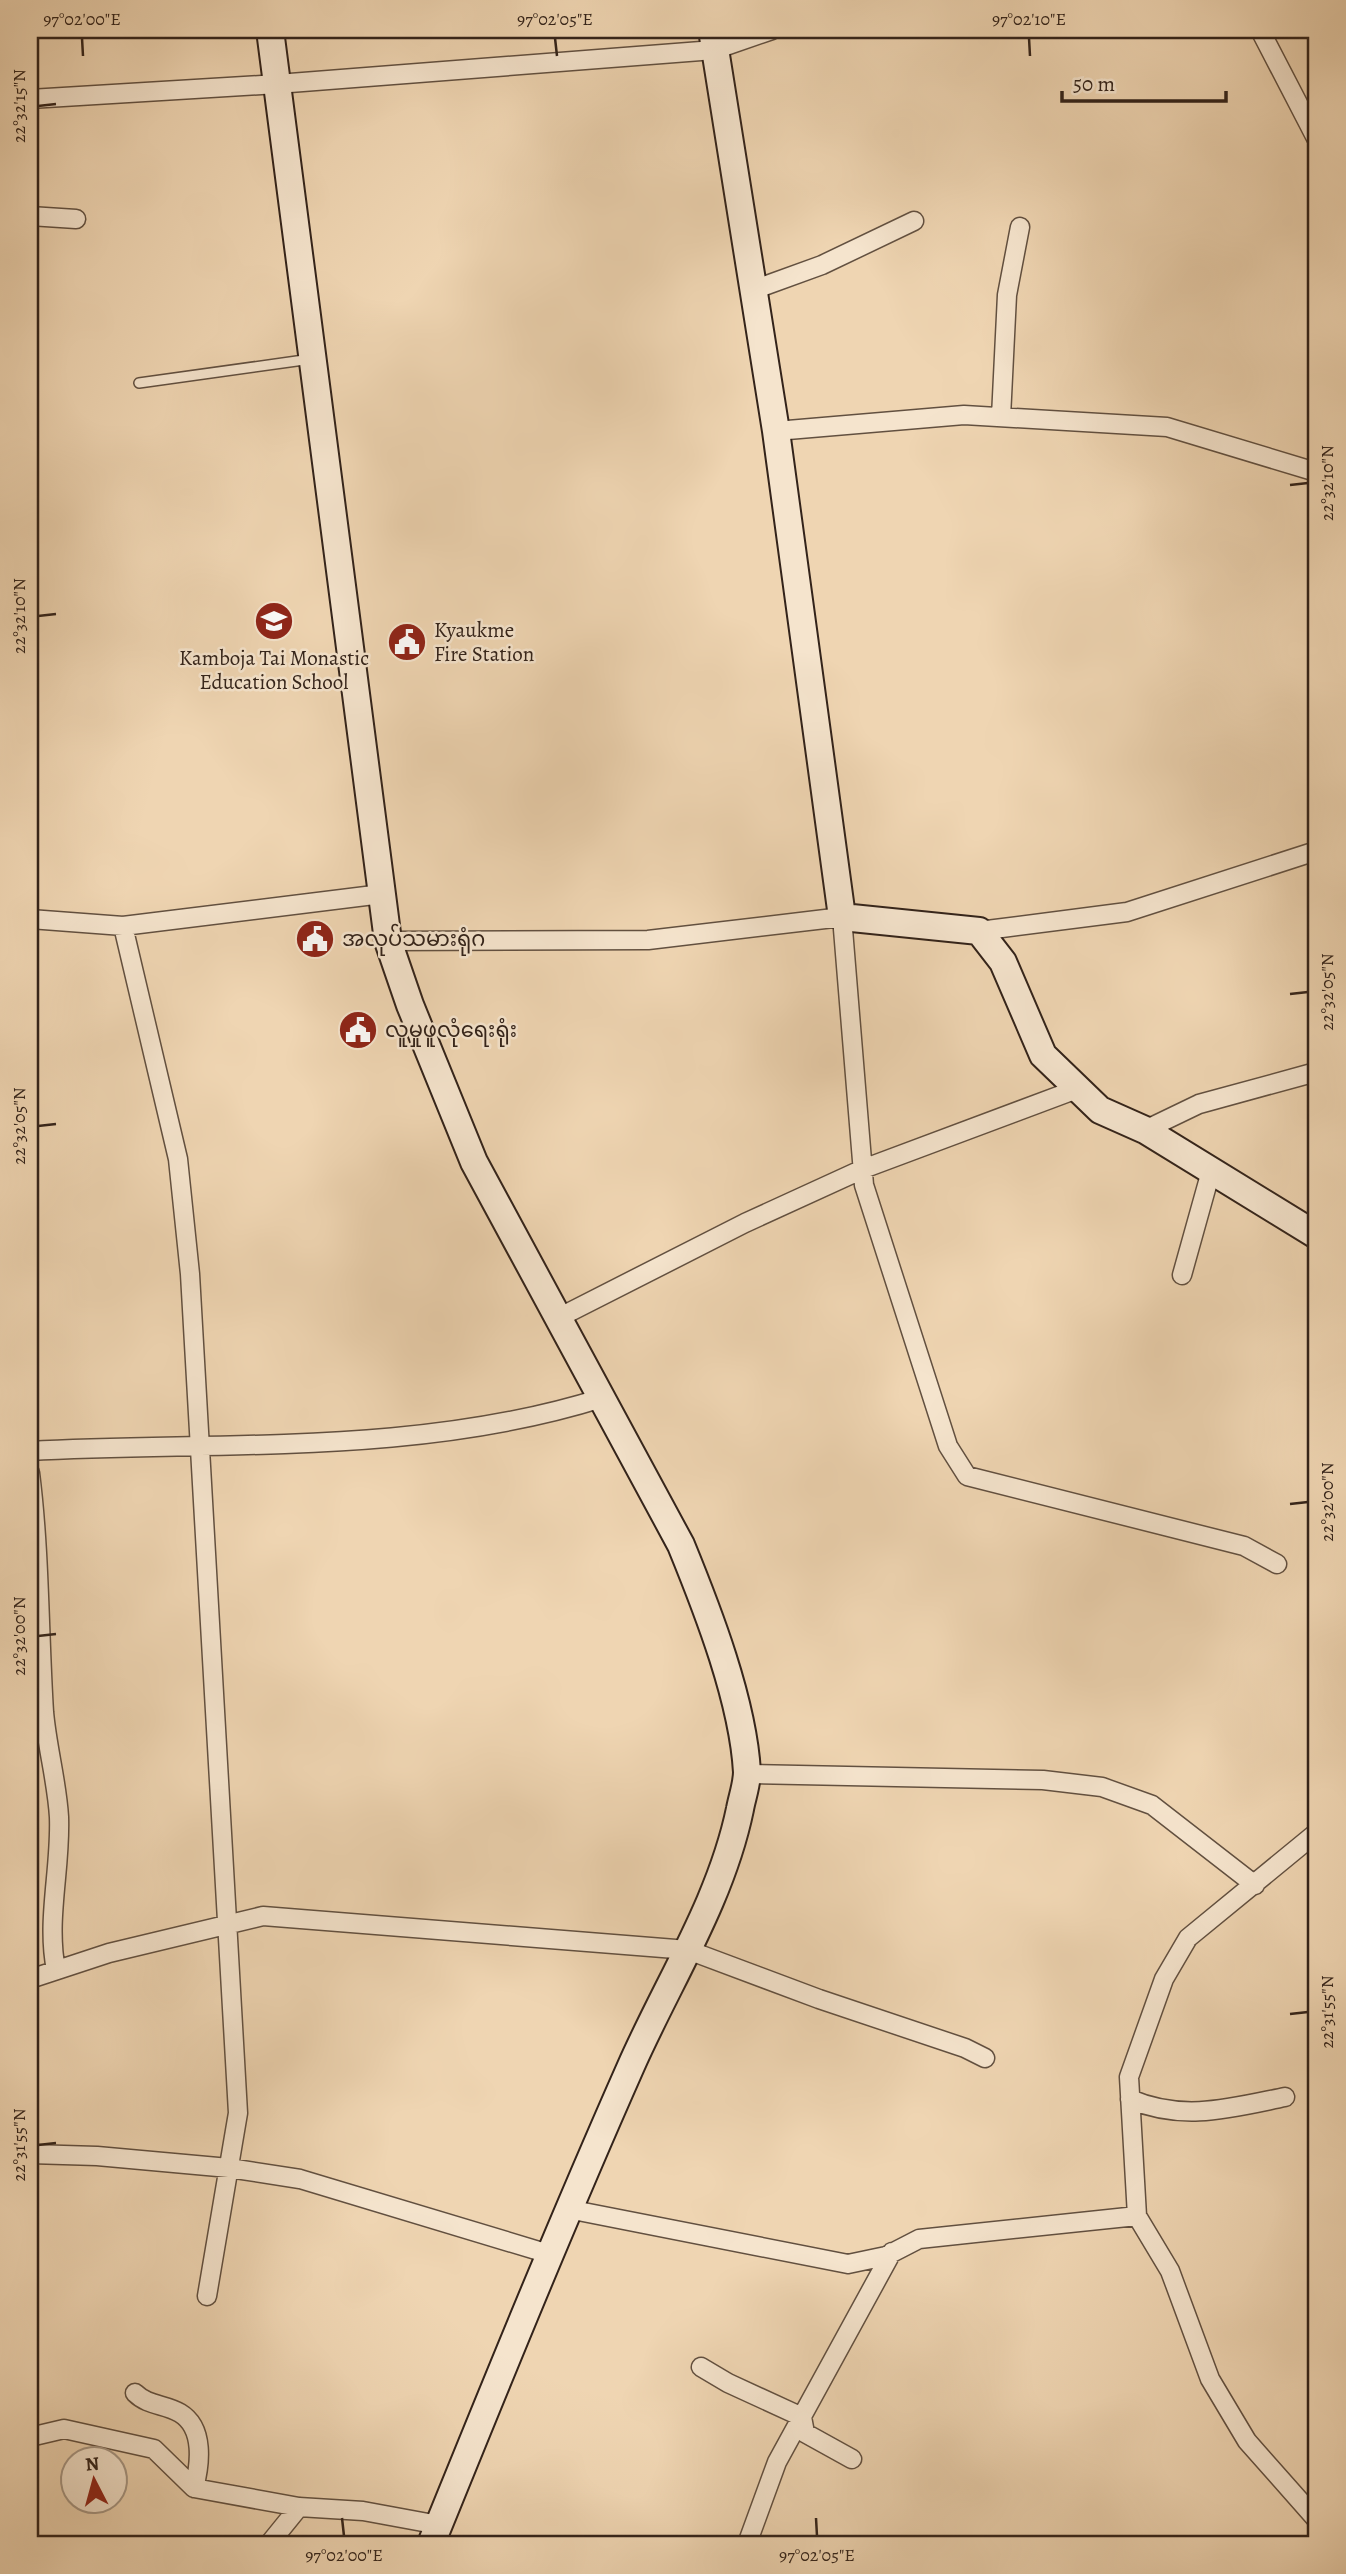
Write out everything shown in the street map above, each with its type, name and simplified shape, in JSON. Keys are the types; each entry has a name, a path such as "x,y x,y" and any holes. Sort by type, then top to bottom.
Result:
{"street":[{"path":"30,2437 64,2429 154,2449 194,2488 299,2507 352,2510 435,2535 568,2209 655,2012 688,1950 731,1854 747,1774 732,1695 707,1609 681,1545 474,1162 410,1005 388,941 270,30"},
{"path":"30,99 277,84 713,40 772,30"},
{"path":"1261,30 1316,138"},
{"path":"713,40 776,431 842,917 864,1185 948,1446 967,1476 1244,1546 1277,1564"},
{"path":"30,216 76,219"},
{"path":"753,290 822,265 914,220"},
{"path":"1001,417 1007,295 1020,227"},
{"path":"776,431 964,415 1167,427 1316,472"},
{"path":"388,941 648,940 842,917 979,931 1127,912 1316,851"},
{"path":"30,919 122,926 382,894"},
{"path":"122,926 178,1159 190,1262 225,1924 238,2113 207,2296"},
{"path":"979,931 1003,962 1043,1055 1100,1110 1145,1130 1316,1236"},
{"path":"1145,1130 1199,1104 1316,1072"},
{"path":"558,1318 745,1223 863,1169 1077,1089"},
{"path":"1182,1275 1211,1171"},
{"path":"30,1451 118,1446 328,1444 517,1422 602,1398"},
{"path":"30,1473 36,1520 45,1716 59,1814 60,1858 51,1921 56,1970"},
{"path":"747,1774 1043,1780 1102,1787 1152,1805 1255,1885"},
{"path":"1312,1844 1188,1938 1164,1979 1129,2077 1137,2216 1170,2271 1210,2379 1247,2441 1316,2519"},
{"path":"30,1979 225,1924 263,1916 688,1950 819,1999 965,2048 985,2058"},
{"path":"1130,2099 1154,2110 1191,2112 1217,2111 1285,2097"},
{"path":"30,2154 97,2156 229,2168 300,2179 549,2254"},
{"path":"568,2209 848,2264 892,2252 919,2239 1137,2216"},
{"path":"747,2544 777,2462 892,2252"},
{"path":"702,2367 728,2383 802,2417"},
{"path":"135,2393 142,2401 179,2412 188,2420 200,2449 200,2468 194,2488"},
{"path":"802,2417 805,2433 852,2459"},
{"path":"269,2544 299,2507"}],"lane":[{"path":"139,383 313,359"}],"place":[{"name":"Kamboja Tai Monastic Education School","path":"274,621"},
{"name":"Kyaukme Fire Station","path":"407,642"},
{"name":"အလုပ်သမားရုံဂ","path":"315,939"},
{"name":"လူမှုဖူလုံရေးရုံး","path":"358,1030"}]}
